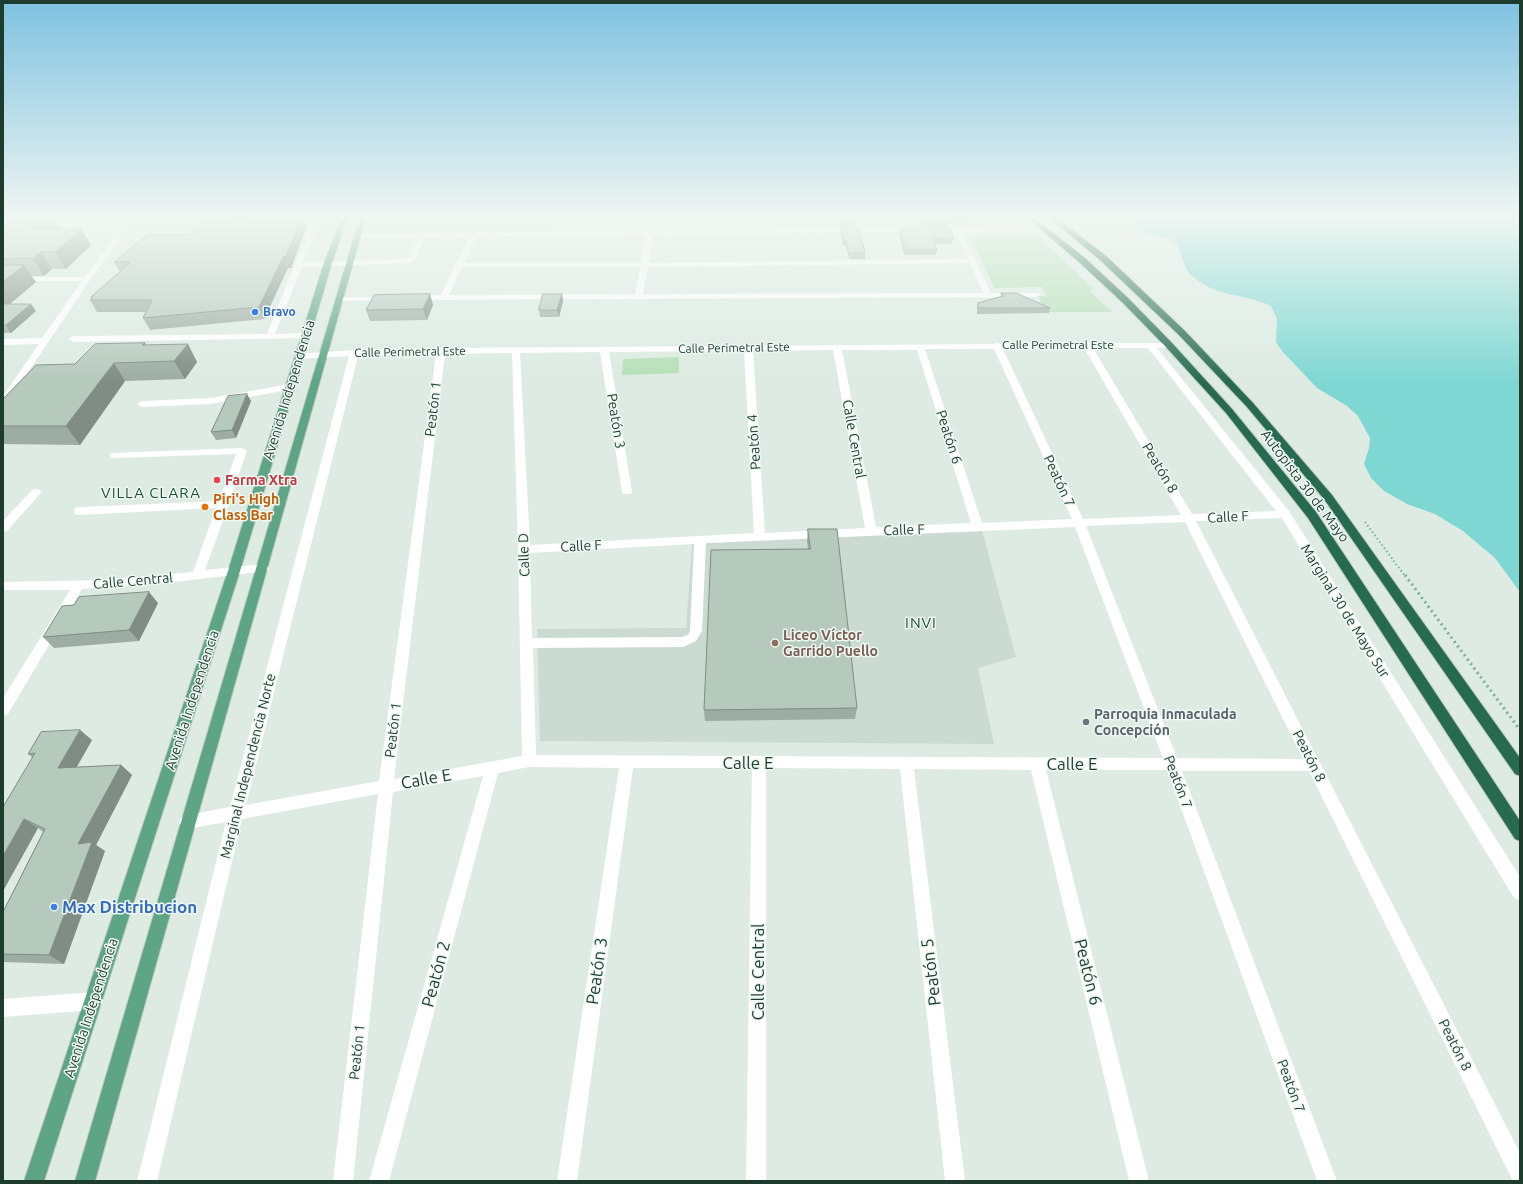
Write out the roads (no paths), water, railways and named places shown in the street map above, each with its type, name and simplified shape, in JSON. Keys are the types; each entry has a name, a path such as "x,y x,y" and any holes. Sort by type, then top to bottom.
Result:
{"highway":[{"name":"Autopista 30 de Mayo","path":"1095,272 1169,344 1229,411 1312,515 1520,834"},
{"name":"Autopista 30 de Mayo","path":"1118,272 1182,333 1250,405 1323,491 1453,673 1520,770"}],"main road":[{"name":"Avenida Independencia","path":"34,1181 234,571 325,272"},
{"name":"Avenida Independencia","path":"84,1181 187,822 263,568 347,272"}],"street":[{"path":"3,403 92,272"},
{"path":"270,337 296,272"},
{"path":"444,298 456,272"},
{"path":"639,296 644,272"},
{"path":"977,272 988,295"},
{"path":"3,279 87,279"},
{"path":"340,299 639,296 1036,295"},
{"path":"74,340 305,336"},
{"path":"3,342 44,341"},
{"name":"Peatón 8","path":"1086,344 1189,519 1520,1174"},
{"name":"Calle Perimetral Este","path":"299,356 354,353 516,350 1169,344"},
{"name":"Peatón 7","path":"997,345 1079,522 1172,764 1327,1181"},
{"name":"Marginal 30 de Mayo Sur","path":"1150,345 1285,514 1520,892"},
{"name":"Peatón 6","path":"920,346 978,528"},
{"name":"Calle Central","path":"837,347 870,531"},
{"name":"Peatón 4","path":"748,348 760,537"},
{"name":"Peatón 3","path":"604,349 627,492"},
{"name":"Calle D","path":"516,350 524,549 529,761"},
{"name":"Peatón 1","path":"343,1181 386,787 440,352"},
{"name":"Marginal Independencia Norte","path":"147,1181 236,813 354,353"},
{"path":"142,404 211,402 290,387"},
{"path":"115,456 242,451 225,504 198,575"},
{"path":"3,528 36,492"},
{"path":"79,511 225,504"},
{"name":"Calle F","path":"524,549 870,531 978,528 1079,522 1189,519 1285,514"},
{"path":"526,643 683,642 692,638 696,631 700,540"},
{"name":"Calle Central","path":"3,586 79,585 263,568"},
{"path":"3,710 79,585"},
{"name":"Calle E","path":"187,822 529,761 1314,765"},
{"name":"Peatón 3","path":"568,1181 627,762"},
{"name":"Calle Central","path":"756,1181 759,763"},
{"name":"Peatón 5","path":"906,763 955,1181"},
{"name":"Peatón 6","path":"1037,764 1139,1181"},
{"name":"Peatón 2","path":"379,1181 492,768"},
{"path":"3,1008 94,1001"}],"water":[{"path":"1188,272 1520,272 1520,592 1495,558 1463,531 1435,514 1407,504 1384,491 1371,478 1364,464 1369,448 1370,438 1358,416 1347,406 1317,388 1282,351 1276,342 1277,319 1271,306 1251,299 1221,292 1201,283"}],"place":[{"name":"Bravo","path":"255,312"},
{"name":"Farma Xtra","path":"217,480"},
{"name":"Piri's High Class Bar","path":"205,507"},
{"name":"Liceo Víctor Garrido Puello","path":"775,643"},
{"name":"Parroquia Inmaculada Concepción","path":"1086,722"},
{"name":"Max Distribucion","path":"54,907"}],"district":[{"name":"VILLA CLARA","path":"151,493"},
{"name":"INVI","path":"921,623"}]}
